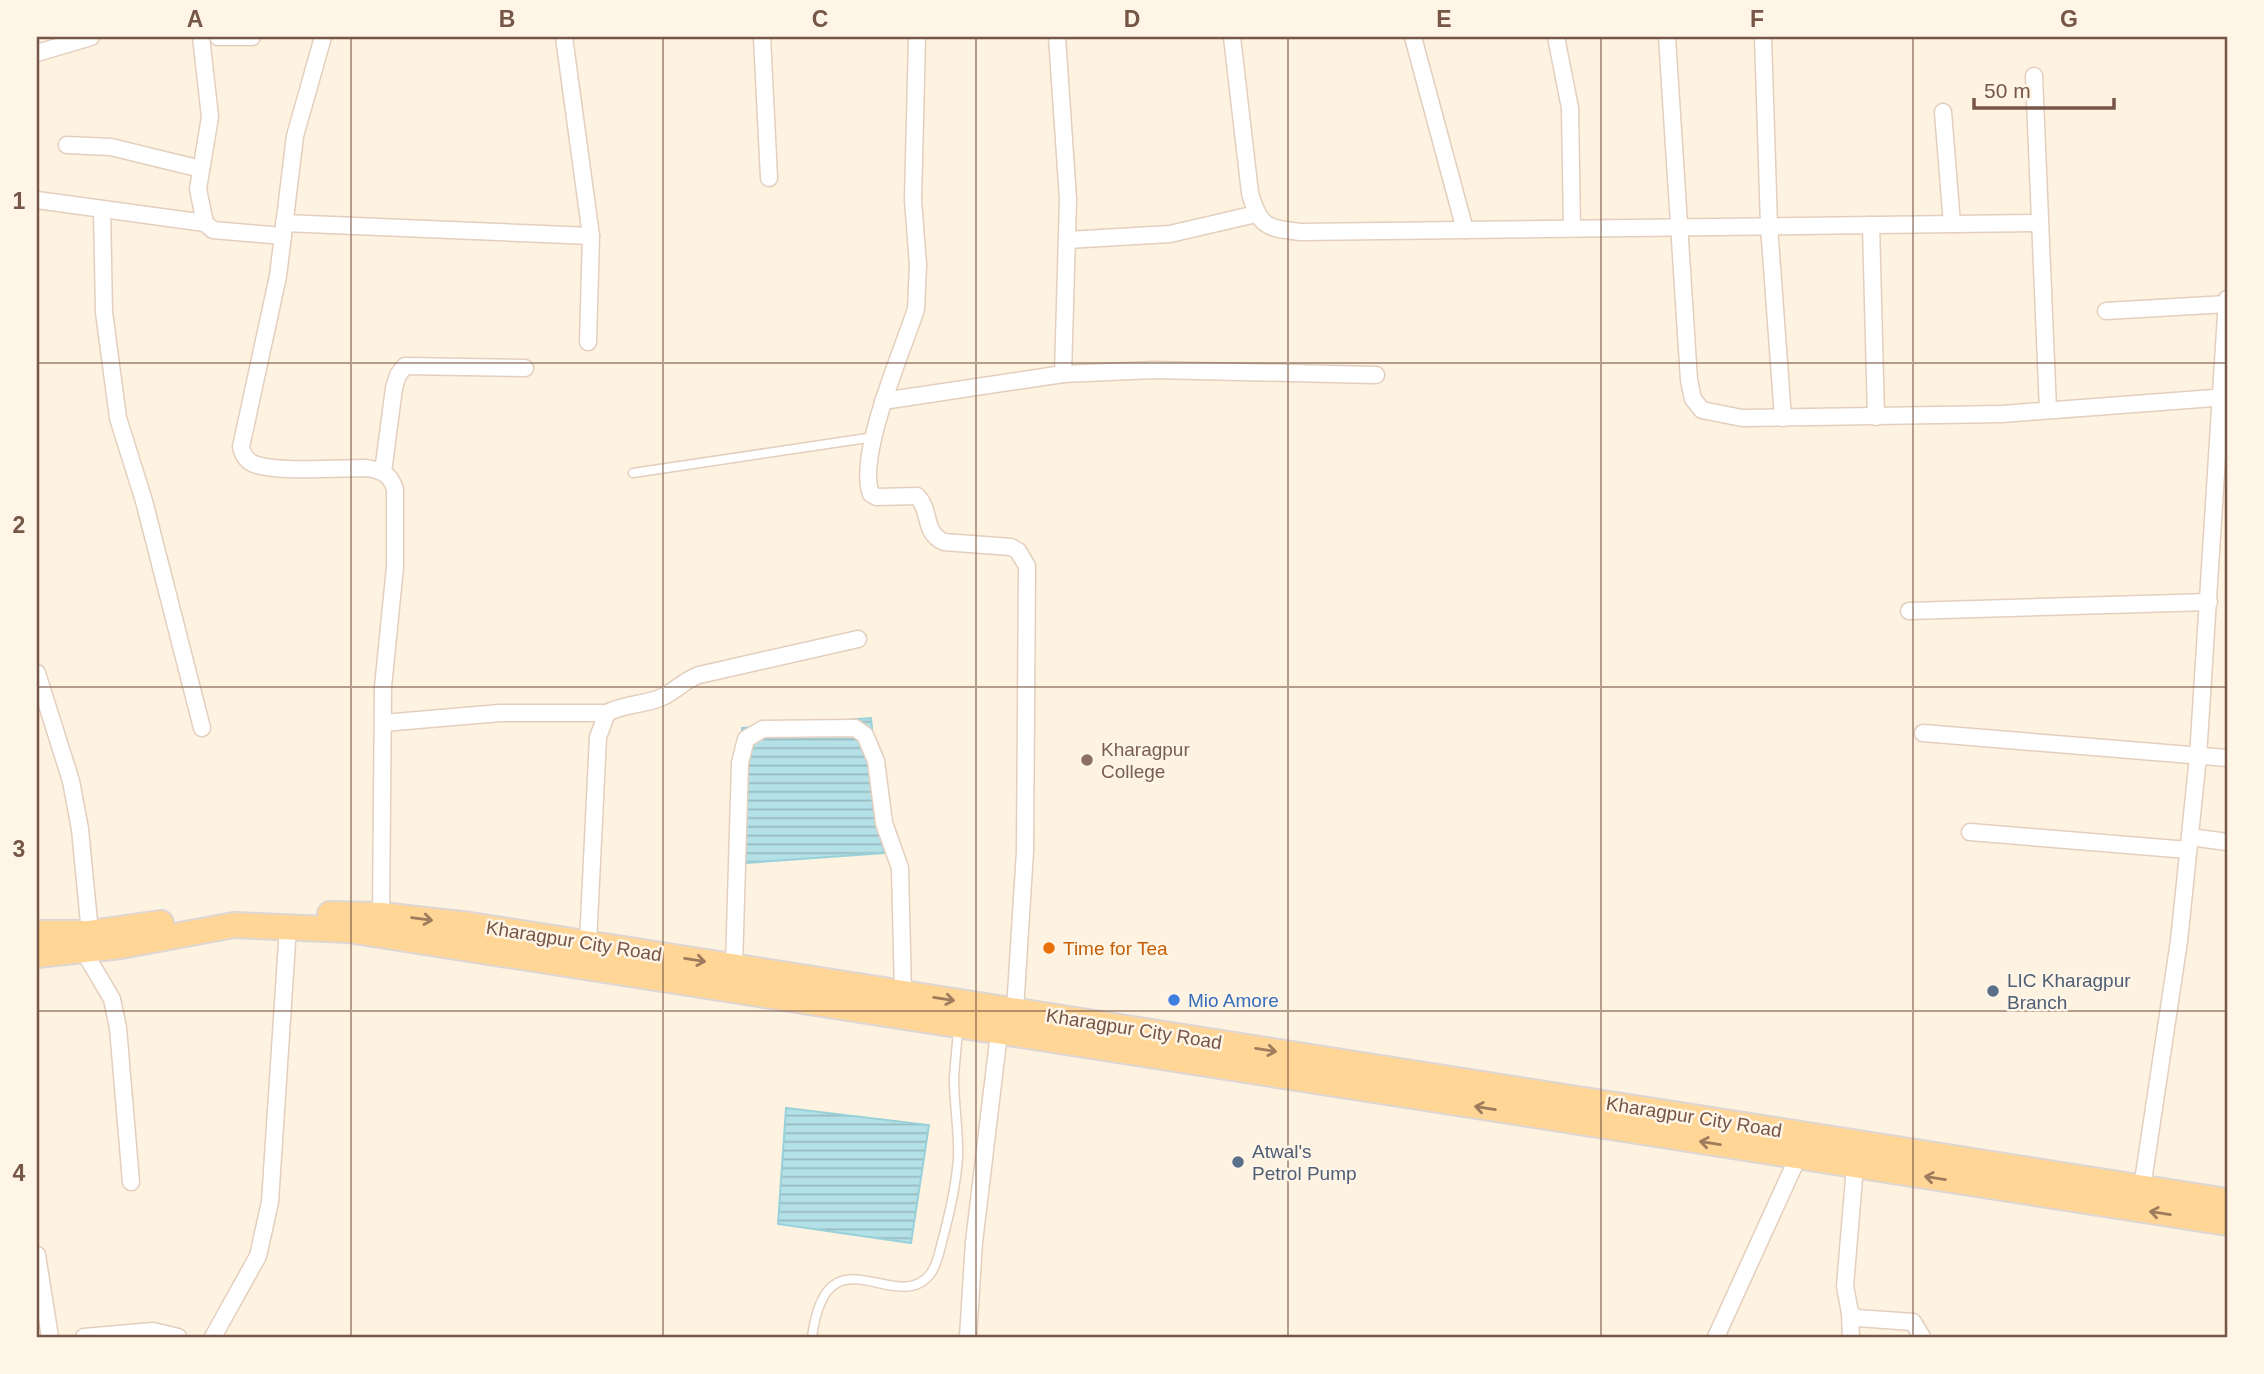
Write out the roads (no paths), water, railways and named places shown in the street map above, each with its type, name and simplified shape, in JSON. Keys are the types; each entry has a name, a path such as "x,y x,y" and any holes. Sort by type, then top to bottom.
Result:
{"main road":[{"name":"Kharagpur City Road","path":"37,933 86,941 241,912 380,915 588,943 2227,1201"},
{"path":"37,954 86,941 121,946 234,925 348,930 2227,1223"}],"street":[{"path":"37,53 62,41 91,37"},
{"path":"201,37 210,117 198,189 205,223"},
{"path":"218,37 252,37"},
{"path":"323,37 295,136 278,276 241,447 244,457 254,464 271,467 367,468 383,471 391,478 395,489 395,566 383,687 380,915"},
{"path":"564,37 591,236 588,342"},
{"path":"762,37 769,178"},
{"path":"917,37 914,200 919,289 916,309 883,401 867,482 871,494 877,497 917,496 924,503 929,531 934,538 944,542 1011,547 1018,551 1027,566 1025,851 1015,1010"},
{"path":"1057,37 1068,199 1063,374"},
{"path":"1232,37 1250,194 1256,214 1265,225 1301,232 2039,223"},
{"path":"1413,37 1465,230"},
{"path":"1556,37 1570,108 1572,228"},
{"path":"1667,37 1689,380 1693,399 1702,410 1718,416 1876,416 2048,410 2225,397"},
{"path":"1763,37 1769,226 1783,418"},
{"path":"2034,76 2048,410"},
{"path":"1943,112 1952,224"},
{"path":"67,145 111,146 201,169"},
{"path":"37,200 205,223 221,231 284,229 591,236"},
{"path":"102,209 104,312 118,418 144,501 202,728"},
{"path":"1067,240 1170,234 1256,214"},
{"path":"1871,225 1876,416"},
{"path":"2106,311 2227,302 2221,503 2210,594 2198,757 2179,941 2142,1188"},
{"path":"383,471 394,388 397,375 405,366 525,368"},
{"path":"883,401 1063,374 1154,370 1376,374"},
{"path":"1909,611 2210,594 2227,585"},
{"path":"383,723 500,713 607,713 618,707 663,697 688,679 699,675 858,639"},
{"path":"37,673 71,781 80,829 86,941 112,999 116,1018 124,1071 131,1182"},
{"path":"588,943 598,737 607,713"},
{"path":"734,966 740,763 746,739 763,729 855,728 865,735 874,753 884,823 901,868 903,993"},
{"path":"1923,733 2227,758"},
{"path":"1970,832 2189,844 2227,842"},
{"path":"213,1337 258,1256 270,1202 288,927"},
{"path":"968,1337 974,1242 999,1033"},
{"path":"1716,1337 1798,1157"},
{"path":"1851,1337 1845,1286 1855,1166"},
{"path":"37,1255 50,1337"},
{"path":"1850,1313 1857,1318 1913,1322 1922,1337"},
{"path":"84,1337 153,1331 178,1337"}],"lane":[{"path":"632,473 874,437"},
{"path":"812,1337 820,1298 828,1287 841,1281 861,1280 910,1286 920,1282 932,1271 948,1222 956,1178 954,1077 958,1026"}],"water":[{"path":"871,718 884,853 746,863 742,728"},
{"path":"786,1108 929,1125 911,1243 778,1224"}],"place":[{"name":"Kharagpur College","path":"1087,760"},
{"name":"Time for Tea","path":"1049,948"},
{"name":"LIC Kharagpur Branch","path":"1993,991"},
{"name":"Mio Amore","path":"1174,1000"},
{"name":"Atwal's Petrol Pump","path":"1238,1162"}]}
